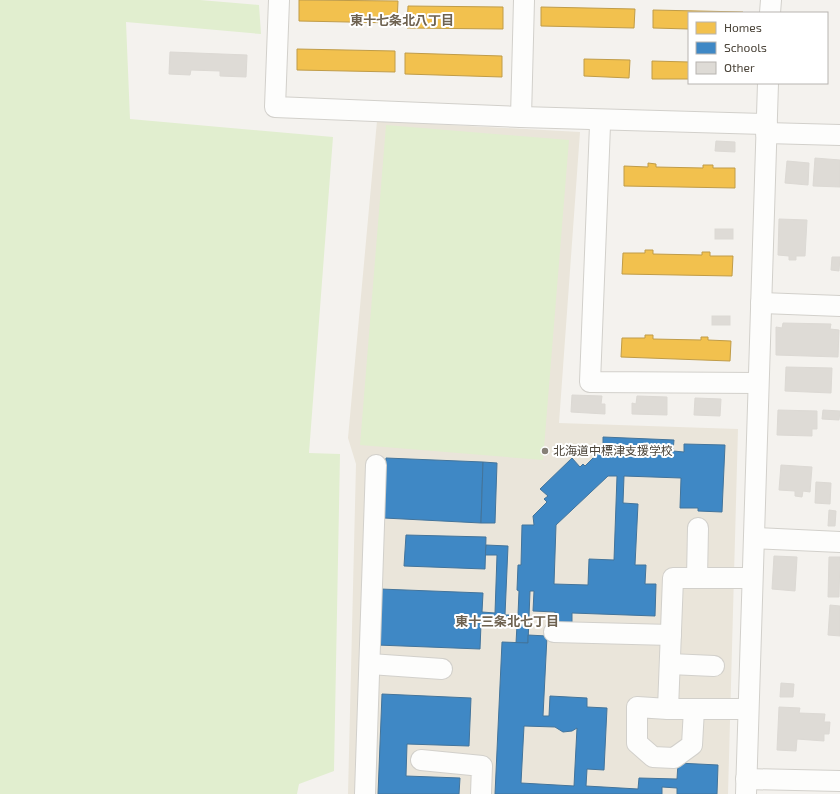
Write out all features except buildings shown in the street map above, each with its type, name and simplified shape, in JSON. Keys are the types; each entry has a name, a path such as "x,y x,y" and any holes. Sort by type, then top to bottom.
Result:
{"street":[{"path":"279,0 275,107 766,129 840,135"},
{"path":"521,117 524,0"},
{"path":"770,0 770,12"},
{"path":"768,84 746,787 840,781"},
{"path":"600,126 590,382 758,383"},
{"path":"761,303 840,306"},
{"path":"365,794 376,465"},
{"path":"697,578 698,528"},
{"path":"754,538 840,542"},
{"path":"668,709 674,578 752,578"},
{"path":"554,632 671,635"},
{"path":"370,664 442,669"},
{"path":"670,664 714,666"},
{"path":"694,709 692,745 674,758 653,757 637,744 637,708 748,709"},
{"path":"420,760 482,766 481,794"}],"shaded area":[{"name":"北海道中標津支援学校","path":"377,121 580,132 559,423 738,429 728,794 348,794 356,464 348,438"}],"green space":[{"path":"0,0 200,0 259,5 261,34 126,22 130,119 333,137 309,453 340,454 334,771 299,784 297,794 0,794"},
{"path":"386,125 569,140 543,460 360,445"}],"place":[{"name":"北海道中標津支援学校","path":"545,451"}],"district":[{"name":"東十七条北八丁目","path":"402,20"},
{"name":"東十三条北七丁目","path":"507,621"}]}
